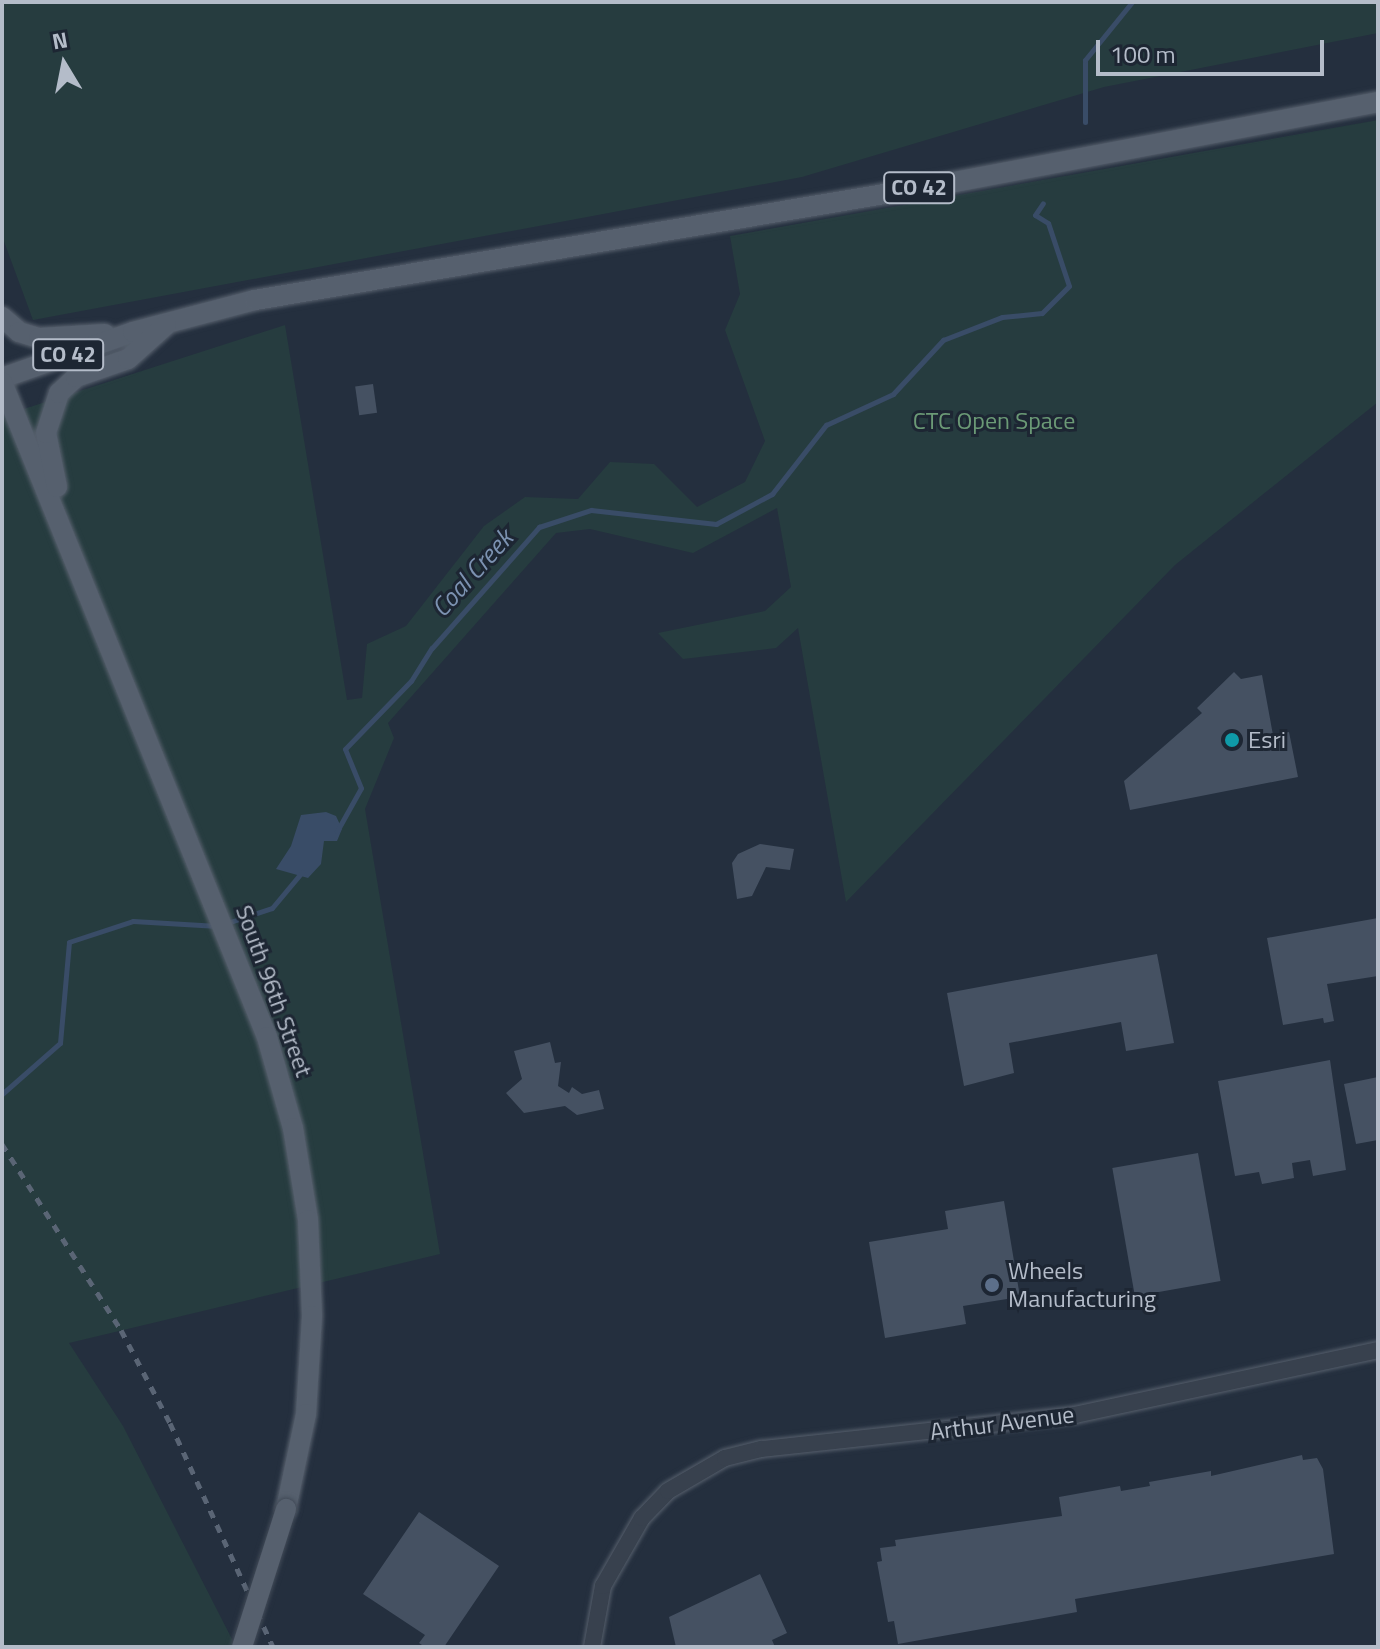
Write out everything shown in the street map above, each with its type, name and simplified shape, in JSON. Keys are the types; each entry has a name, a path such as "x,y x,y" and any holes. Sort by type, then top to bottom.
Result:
{"main road":[{"name":"CO 42","path":"2,380 133,332 323,287 944,184 1378,102"},
{"path":"2,317 19,332 39,338 133,332"},
{"path":"84,580 49,458 50,409 76,377 128,359 172,321"},
{"name":"South 96th Street","path":"2,380 246,984 293,1128 312,1271 306,1414 286,1509 242,1647"}],"street":[{"name":"Arthur Avenue","path":"592,1647 603,1586 642,1518 691,1474 762,1449 1083,1414 1378,1350"}],"green space":[{"path":"2,2 1378,2 1378,33 1104,87 802,177 33,320 2,236"},
{"name":"CTC Open Space","path":"1378,120 1378,402 1175,565 846,902 798,628 776,648 683,659 658,633 765,611 791,587 777,508 693,553 590,529 556,533 388,723 394,738 365,809 440,1254 69,1343 123,1426 236,1647 2,1647 2,416 285,325 347,700 362,698 367,644 406,626 484,526 525,497 578,499 610,462 654,464 697,507 745,482 765,441 725,330 740,294 730,236"}],"water":[{"path":"326,812 336,816 342,829 337,841 324,841 321,864 308,878 276,869 291,846 301,815"}],"building":[{"path":"373,384 377,413 359,415 355,387"},
{"name":"Esri","path":"1234,672 1241,679 1262,675 1273,735 1289,732 1298,777 1130,810 1124,781 1202,713 1197,708"},
{"path":"760,844 794,849 790,870 766,867 752,896 737,899 732,863 738,854"},
{"path":"1378,918 1378,976 1327,984 1334,1021 1324,1023 1323,1018 1283,1025 1267,938"},
{"path":"1157,954 1174,1043 1126,1051 1121,1022 1009,1043 1014,1073 964,1086 947,993"},
{"path":"550,1042 555,1063 561,1062 558,1086 569,1093 572,1087 582,1094 599,1090 604,1109 577,1115 565,1106 524,1113 506,1093 522,1079 514,1051"},
{"path":"1330,1060 1346,1170 1313,1176 1310,1160 1292,1163 1294,1178 1262,1184 1259,1172 1235,1176 1218,1081"},
{"path":"1378,1077 1378,1140 1356,1144 1344,1084"},
{"path":"1198,1153 1221,1281 1135,1296 1112,1168"},
{"path":"1004,1201 1020,1297 963,1306 966,1324 885,1338 869,1242 948,1229 945,1211"},
{"path":"1302,1455 1303,1460 1317,1458 1323,1469 1334,1554 1075,1599 1077,1612 898,1644 894,1621 888,1622 877,1562 882,1561 880,1548 896,1546 895,1540 1062,1516 1059,1497 1120,1486 1121,1491 1150,1486 1149,1482 1211,1471 1211,1476"},
{"path":"419,1512 499,1566 444,1647 425,1647 419,1643 425,1635 363,1594"},
{"path":"760,1574 787,1633 772,1640 775,1647 676,1647 669,1617"}],"waterway":[{"name":"Coal Creek","path":"1085,122 1085,60 1132,2"},
{"name":"Coal Creek","path":"337,831 361,788 345,749 411,681 432,648 539,527 591,510 716,524 772,494 826,425 893,394 943,340 1002,317 1042,313 1069,286 1048,223 1035,215 1043,203"},
{"name":"Coal Creek","path":"227,923 272,908 302,872"},
{"name":"Coal Creek","path":"2,1094 60,1043 69,942 133,921 218,926"}],"railway":[{"path":"2,1144 121,1330 170,1423 273,1647"}],"place":[{"name":"Esri","path":"1232,740"},
{"name":"Wheels Manufacturing","path":"992,1285"}]}
